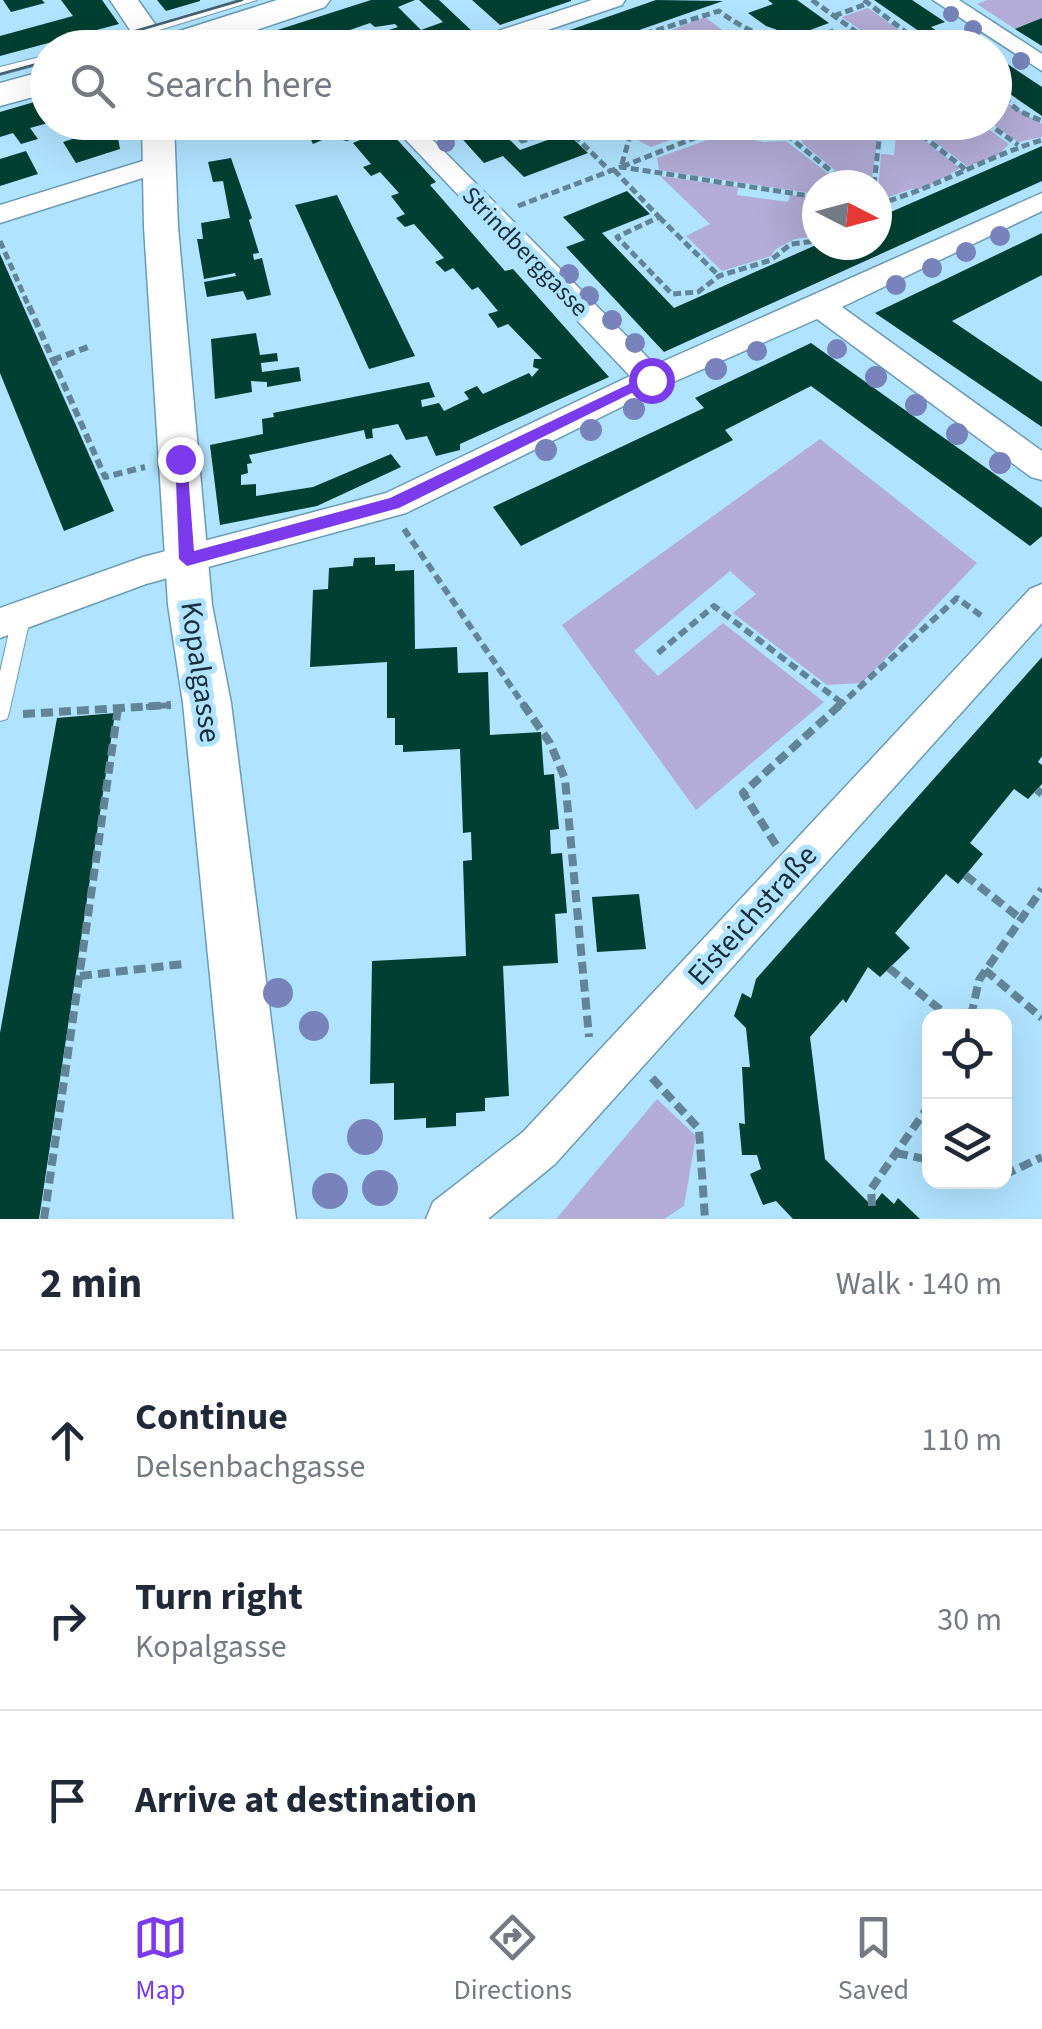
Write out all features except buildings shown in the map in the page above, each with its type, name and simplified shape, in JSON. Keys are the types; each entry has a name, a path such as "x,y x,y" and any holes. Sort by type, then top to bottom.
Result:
{"main road":[{"path":"201,30 313,0"},
{"path":"0,95 30,86"}],"street":[{"path":"124,0 147,30"},
{"path":"524,30 614,0"},
{"path":"944,0 990,30"},
{"path":"1012,44 1042,64"},
{"name":"Strindberggasse","path":"418,140 651,380"},
{"path":"0,214 169,141"},
{"name":"Kopalgasse","path":"169,141 160,227 187,559 265,1219"},
{"path":"11,618 187,559 394,504 651,380 820,306 1042,201"},
{"path":"820,306 1042,468"},
{"name":"Eisteichstraße","path":"450,1219 538,1148 1042,598"}],"lane":[{"path":"183,30 251,0"},
{"path":"0,72 30,63"},
{"path":"10,714 11,618"}],"path":[{"path":"812,0 854,30"},
{"path":"834,16 867,1 903,30"},
{"path":"666,30 718,11 743,30"},
{"path":"1012,105 1042,121"},
{"path":"581,140 615,169 720,276"},
{"path":"615,169 627,140"},
{"path":"492,216 691,140"},
{"path":"797,140 831,170"},
{"path":"876,170 879,140"},
{"path":"928,140 964,169"},
{"path":"1010,140 1018,146"},
{"path":"892,200 922,192 964,169 976,168 1018,146 1042,140"},
{"path":"615,169 802,194"},
{"path":"659,217 618,237 672,294 689,296 720,276 771,260 778,251 802,243"},
{"path":"0,242 105,476 180,459"},
{"path":"53,360 88,347"},
{"path":"411,539 550,742 566,779 593,1088"},
{"path":"792,870 743,793 958,598 1007,636"},
{"path":"658,653 714,606 842,703"},
{"path":"10,714 207,703"},
{"path":"44,1219 118,708"},
{"path":"965,875 1021,919"},
{"path":"972,1009 978,980 1042,888"},
{"path":"80,976 183,964"},
{"path":"889,968 939,1009"},
{"path":"985,970 1042,1018"},
{"path":"627,1052 699,1129 705,1219"},
{"path":"872,1206 871,1189 922,1116"},
{"path":"896,1153 922,1158"},
{"path":"1012,1171 1042,1157"}],"shaded area":[{"path":"987,0 1042,0 1042,18 1015,29 977,4"},
{"path":"868,8 899,30 860,30 842,17"},
{"path":"705,17 722,30 671,30"},
{"path":"1012,106 1042,124 1042,137 1018,142 1012,138"},
{"path":"637,140 671,140 651,147"},
{"path":"707,140 754,140 786,141 824,170 802,170 802,192 659,170 657,158"},
{"path":"803,140 878,140 873,170 835,170"},
{"path":"896,140 924,140 960,168 924,189 892,196 892,170 880,170 881,154 894,155"},
{"path":"932,140 1003,140 1009,144 996,157 967,166"},
{"path":"660,176 738,187 737,195 788,202 790,195 802,196 802,238 776,249 771,256 722,271 686,236 710,224"},
{"path":"820,439 977,563 862,683 827,685 733,613 756,594 730,571 634,651 658,676 723,623 824,702 696,810 562,625"},
{"path":"657,1099 696,1136 684,1206 664,1219 556,1219"}],"tram line":[{"path":"139,30 242,0"},
{"path":"0,74 30,66"}],"route":[{"path":"180,459 187,559 394,504 651,380"}]}
